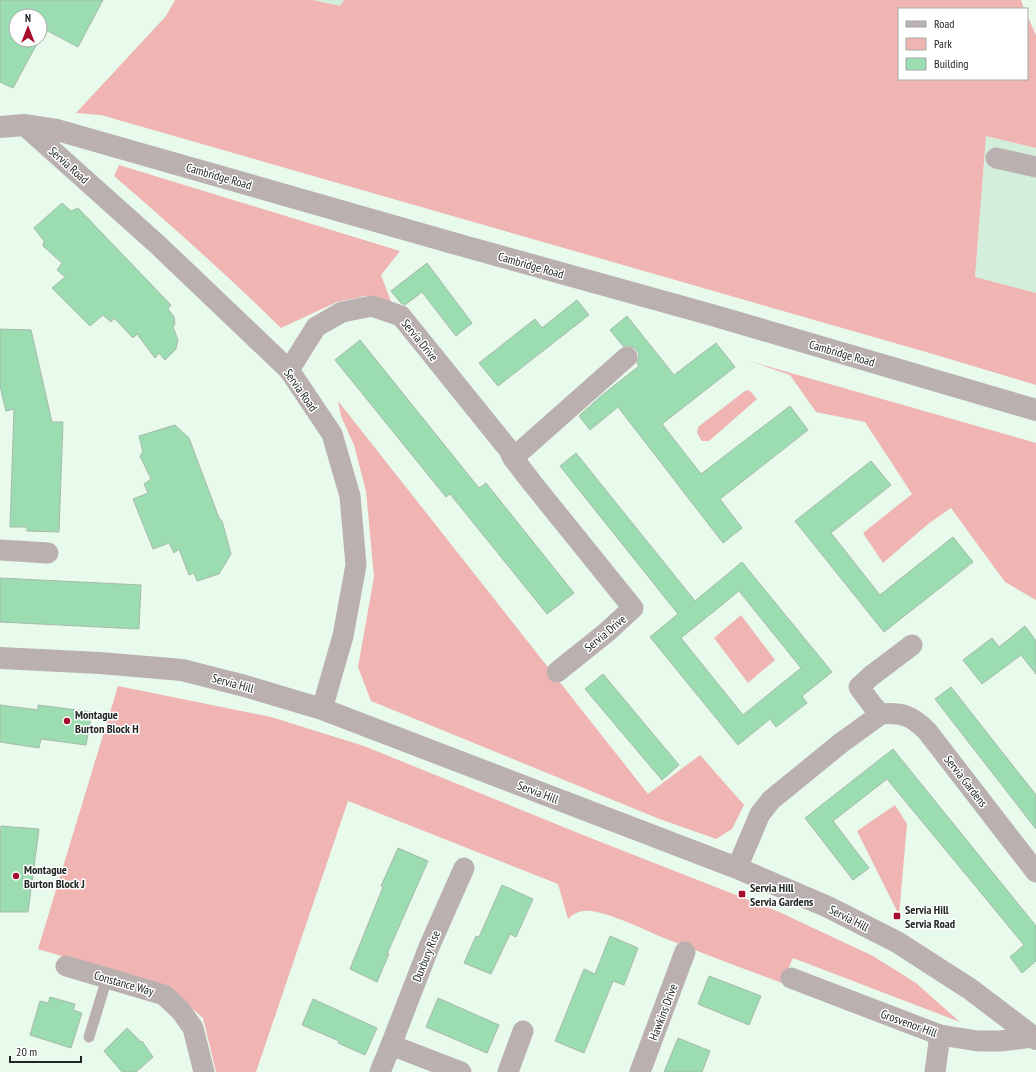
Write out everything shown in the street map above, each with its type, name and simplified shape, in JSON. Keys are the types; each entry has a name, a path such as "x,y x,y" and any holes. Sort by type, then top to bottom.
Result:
{"street":[{"name":"Cambridge Road","path":"0,127 24,125 57,130 467,247 720,317 1036,410"},
{"name":"Servia Road","path":"24,125 158,245 289,370 332,434 350,496 356,565 343,636 322,709"},
{"path":"996,158 1036,167"},
{"name":"Servia Drive","path":"289,370 316,327 342,312 372,306 401,316 509,450 513,458 633,608 607,632 557,672"},
{"path":"513,458 627,357"},
{"path":"0,550 48,553"},
{"path":"737,868 760,814 771,800 841,743 881,714 859,687 912,645"},
{"name":"Servia Hill","path":"0,658 100,663 182,670 245,686 322,709 737,868 828,907 897,942 970,989 1034,1038"},
{"name":"Servia Gardens","path":"881,714 894,713 907,716 927,730 1036,872"},
{"name":"Duxbury Rise","path":"380,1072 429,947 464,868"},
{"name":"Hawkins Drive","path":"640,1072 685,952"},
{"name":"Constance Way","path":"66,966 164,994 181,1011 193,1028 204,1072"},
{"name":"Grosvenor Hill","path":"791,978 940,1035 978,1041 1034,1038"},
{"path":"508,1072 523,1031"},
{"path":"935,1072 940,1035"},
{"path":"390,1045 461,1072"}],"lane":[{"path":"89,1036 107,978"}],"shaded area":[{"path":"313,0 344,0 341,6"},
{"path":"986,136 1036,148 1036,293 975,278"}],"green space":[{"path":"175,0 313,0 340,6 344,0 1021,0 1024,8 898,8 898,80 1028,80 1028,17 1036,35 1036,148 986,136 975,277 1036,293 1036,385 101,115 76,113 166,16"},
{"path":"119,165 400,251 381,275 392,304 366,296 337,302 281,328 199,250 114,176"},
{"path":"749,361 1036,443 1036,600 1005,582 951,508 928,524 883,563 863,533 912,494 865,422 816,412 790,375"},
{"path":"749,390 757,399 709,441 702,441 697,433 698,427 745,391"},
{"path":"338,401 648,794 700,755 744,805 732,829 716,839 657,818 371,701 358,667 374,577 366,491 354,445 341,416"},
{"path":"741,615 775,660 748,683 714,638"},
{"path":"118,686 271,717 364,746 588,837 777,911 873,956 916,983 960,1022 793,958 782,983 601,913 582,911 568,919 558,884 348,801 256,1072 216,1072 203,1018 169,988 38,949"},
{"path":"895,805 907,824 899,915 857,831"}],"building":[{"path":"0,0 103,0 78,47 48,31 48,8 8,8 8,48 35,48 13,88 0,82"},
{"path":"62,203 71,211 78,208 171,305 168,309 174,317 175,324 173,327 178,340 176,349 165,360 159,353 155,358 137,334 133,338 114,318 111,322 103,315 90,326 52,288 65,277 57,270 62,263 43,246 44,241 34,228"},
{"path":"427,263 472,323 456,336 422,292 405,305 401,303 391,291"},
{"path":"577,300 589,315 498,386 479,363 535,319 542,328"},
{"path":"627,316 674,375 716,343 735,367 662,424 701,474 790,406 808,430 720,499 742,528 723,543 618,407 590,430 579,416 601,396 639,366 637,363 639,355 636,349 630,346 623,346 610,330"},
{"path":"0,329 31,330 52,422 63,422 59,532 27,531 27,527 10,527 14,409 6,411 0,386"},
{"path":"360,340 479,488 486,483 574,593 547,614 450,494 446,497 335,360"},
{"path":"175,425 189,438 219,518 222,521 231,554 219,574 197,581 194,573 189,575 179,549 174,553 169,543 153,549 133,499 148,493 144,484 151,479 140,456 143,452 139,436"},
{"path":"576,453 695,601 742,562 832,672 802,696 807,703 776,727 770,719 738,745 650,637 678,614 560,466","holes":["739,591 801,668 743,715 681,638"]},
{"path":"871,461 891,485 831,533 880,595 953,537 973,562 884,632 795,521"},
{"path":"0,578 141,585 139,629 0,622"},
{"path":"1025,626 1036,641 1036,674 1021,655 982,684 963,660 992,638 999,647"},
{"path":"603,674 679,765 662,780 585,689"},
{"path":"951,687 1036,795 1036,829 935,699"},
{"path":"0,705 38,710 38,705 92,712 86,745 41,739 39,748 0,742"},
{"path":"893,749 1036,926 1036,961 1022,973 1010,957 1024,945 887,779 833,821 869,868 853,880 805,818"},
{"name":"Montague Burton Block J","path":"1,826 39,829 28,912 0,912"},
{"path":"398,848 428,861 387,954 389,954 377,982 350,969 383,887 381,886"},
{"path":"502,885 533,899 516,937 510,934 491,974 464,963 476,936 479,937"},
{"path":"610,936 638,948 624,985 613,981 584,1053 555,1041 584,969 595,974"},
{"path":"709,976 761,996 749,1025 698,1004"},
{"path":"50,997 75,1004 73,1010 82,1013 71,1048 30,1035 40,1001 48,1003"},
{"path":"438,998 499,1025 487,1053 426,1027"},
{"path":"313,999 377,1028 365,1055 338,1043 339,1041 302,1025"},
{"path":"127,1028 141,1042 142,1041 153,1057 136,1072 122,1072 104,1051"},
{"path":"678,1038 710,1051 702,1072 664,1072"}],"place":[{"name":"Montague Burton Block H","path":"67,721"},
{"name":"Montague Burton Block J","path":"16,876"},
{"name":"Servia Hill Servia Gardens","path":"742,894"},
{"name":"Servia Hill Servia Road","path":"897,916"}]}
